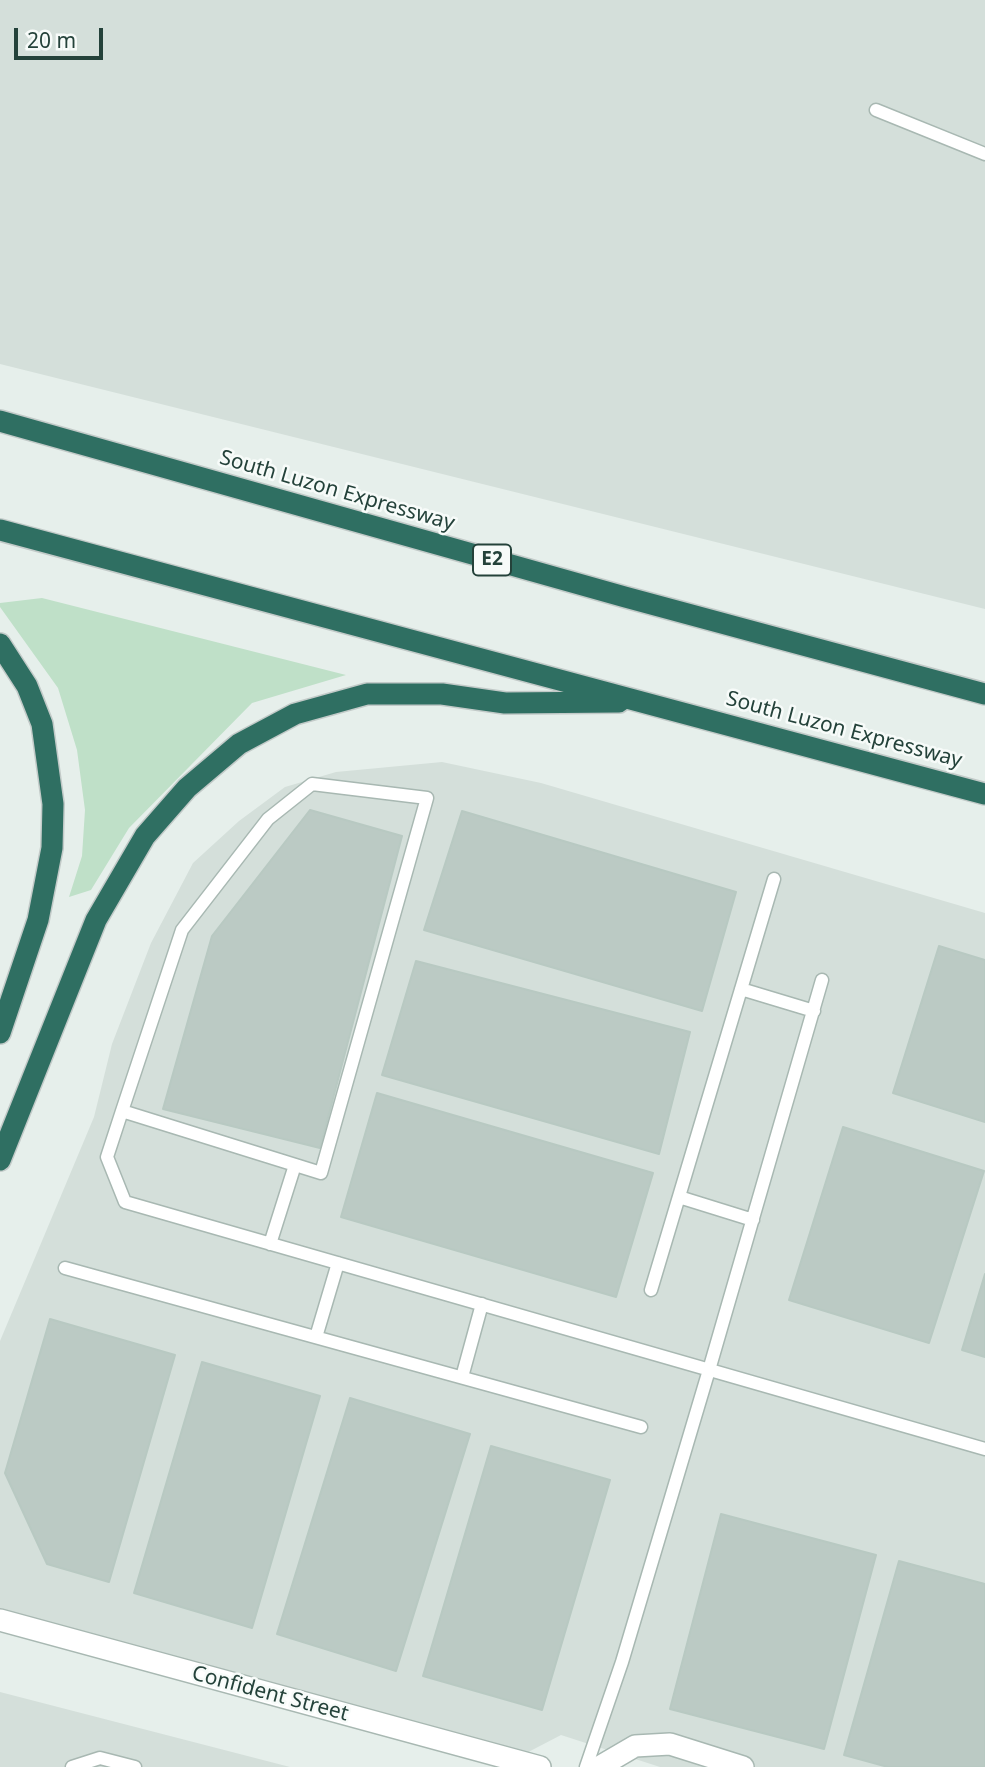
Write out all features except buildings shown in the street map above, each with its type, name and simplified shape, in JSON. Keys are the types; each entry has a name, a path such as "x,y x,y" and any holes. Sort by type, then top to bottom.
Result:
{"highway":[{"name":"South Luzon Expressway","path":"0,421 611,593 985,694"},
{"name":"South Luzon Expressway","path":"0,530 985,794"},
{"path":"0,644 27,687 42,724 53,804 52,848 38,920 0,1033"},
{"path":"0,1160 96,920 145,836 187,788 239,744 295,715 367,694 442,694 505,704 645,702"}],"street":[{"name":"Confident Street","path":"0,1620 540,1767"},
{"path":"599,1767 635,1746 670,1744 743,1767"}],"lane":[{"path":"876,110 985,154"},
{"path":"122,1111 321,1173 427,798 312,784 268,819 182,930 122,1111 107,1157 125,1202 985,1448"},
{"path":"652,1290 774,879"},
{"path":"586,1767 622,1662 822,980"},
{"path":"741,989 814,1011"},
{"path":"270,1244 295,1165"},
{"path":"679,1197 753,1220"},
{"path":"316,1337 338,1263"},
{"path":"65,1268 641,1427"},
{"path":"462,1377 482,1304"},
{"path":"72,1767 100,1758 135,1767"}],"shaded area":[{"path":"0,0 985,0 985,609 0,364"},
{"path":"442,762 541,783 985,913 985,1767 660,1767 561,1735 513,1760 0,1610 0,1341 94,1117 112,1044 151,943 193,863 239,821 285,787 336,772"},
{"path":"0,1692 290,1767 0,1767"}],"green space":[{"path":"42,598 346,675 252,703 129,828 91,890 69,897 82,856 85,810 77,750 58,688 0,607 0,603"}]}
